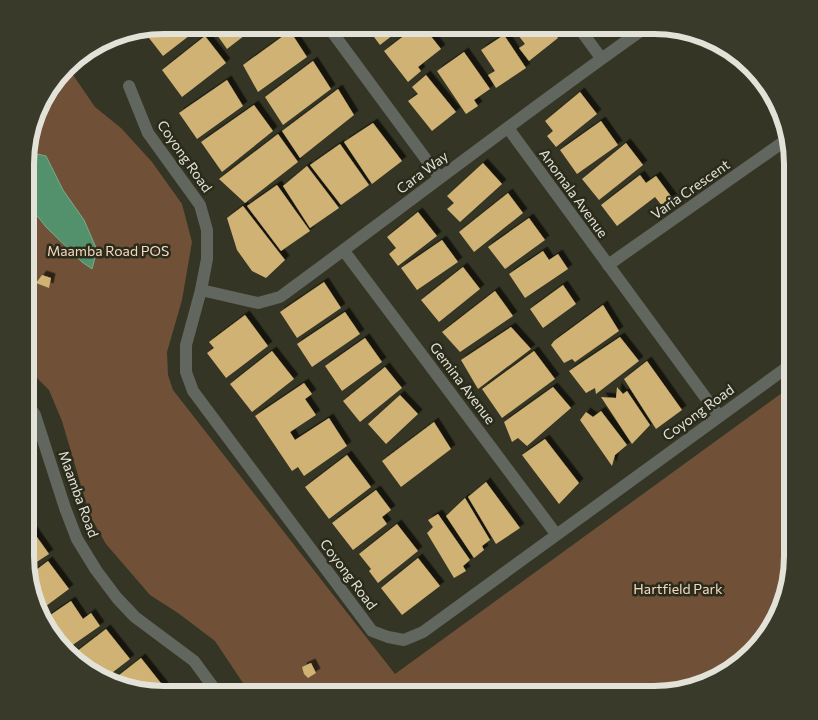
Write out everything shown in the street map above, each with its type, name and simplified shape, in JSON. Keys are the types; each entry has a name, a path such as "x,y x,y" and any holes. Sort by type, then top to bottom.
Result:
{"street":[{"path":"333,34 440,177"},
{"path":"584,34 601,58"},
{"name":"Cara Way","path":"201,290 258,303 280,297 636,34"},
{"name":"Coyong Road","path":"129,86 148,133 200,205 207,230 207,259 201,290 186,345 186,372 193,391 372,631 404,640 423,632 784,369"},
{"name":"Anomala Avenue","path":"508,128 719,416"},
{"name":"Varia Crescent","path":"608,265 782,143"},
{"name":"Gemina Avenue","path":"344,250 556,534"},
{"name":"Maamba Road","path":"34,414 77,539 96,570 117,598 136,616 194,661 212,686"}],"green space":[{"name":"Maamba Road POS","path":"71,73 95,107 121,128 152,162 182,204 192,242 182,300 167,352 168,375 173,390 395,674 784,392 784,556 782,581 767,621 752,642 740,654 719,669 679,684 662,686 245,686 215,641 150,595 106,544 90,516 62,421 49,390 34,375 35,147 41,122 51,99"}],"shaded area":[{"path":"35,153 46,156 63,190 84,220 97,250 92,269 82,262 46,227 34,212"}],"building":[{"path":"192,34 163,56 147,35"},
{"path":"216,34 246,34 227,49"},
{"path":"286,34 292,34 307,57 258,92 243,65"},
{"path":"372,34 394,34 380,45"},
{"path":"406,34 429,34 441,49 418,67 421,71 408,82 384,51"},
{"path":"517,34 555,34 558,38 529,61 519,48 525,44"},
{"path":"504,35 526,68 496,88 488,75 495,71 481,50"},
{"path":"205,36 226,63 182,97 162,70"},
{"path":"464,52 490,89 474,100 478,106 466,114 437,71"},
{"path":"313,61 331,89 283,125 265,97"},
{"path":"426,75 456,112 432,131 408,101 418,94 412,87"},
{"path":"227,80 243,106 197,139 179,113"},
{"path":"338,89 354,115 300,158 282,131"},
{"path":"580,92 597,114 556,147 547,136 553,131 545,121"},
{"path":"254,105 273,131 222,172 201,142"},
{"path":"601,121 618,145 577,174 560,150"},
{"path":"373,123 402,161 372,184 344,142"},
{"path":"278,134 298,162 245,203 219,179"},
{"path":"626,143 643,165 599,200 582,179"},
{"path":"340,144 369,185 341,205 310,165"},
{"path":"483,163 502,184 460,222 447,209 454,203 447,196"},
{"path":"307,166 339,208 310,228 283,186"},
{"path":"640,175 646,183 656,176 673,199 663,207 655,197 617,226 601,205"},
{"path":"277,185 310,231 281,251 247,206"},
{"path":"508,193 523,213 474,252 459,232"},
{"path":"243,206 285,260 266,278 252,271 237,250 227,218"},
{"path":"418,212 437,236 398,266 389,254 396,248 387,237"},
{"path":"529,218 545,240 505,269 488,247"},
{"path":"442,240 458,262 417,290 401,268"},
{"path":"543,251 549,260 558,254 568,269 525,298 509,274"},
{"path":"463,267 480,289 439,322 421,300"},
{"path":"42,275 51,278 49,288 36,283"},
{"path":"324,282 341,308 297,338 280,312"},
{"path":"563,285 576,304 543,328 530,309"},
{"path":"495,291 513,316 460,352 442,332"},
{"path":"603,305 619,331 575,362 572,359 564,363 551,345"},
{"path":"345,312 360,334 312,367 297,344"},
{"path":"245,315 268,346 226,378 207,353 214,348 209,342"},
{"path":"511,327 531,349 478,389 461,360"},
{"path":"620,337 639,361 596,394 595,388 586,393 569,371"},
{"path":"365,338 382,362 342,391 325,366"},
{"path":"272,351 294,379 252,412 230,384"},
{"path":"534,351 555,379 502,418 482,389"},
{"path":"647,361 682,410 656,429 624,379"},
{"path":"385,367 402,388 360,422 343,401"},
{"path":"304,383 312,394 305,399 316,415 290,432 295,440 329,418 347,446 304,476 298,467 292,471 255,416"},
{"path":"553,387 571,408 527,446 518,438 512,442 504,422"},
{"path":"617,387 623,394 627,391 650,425 632,444 601,397 616,398"},
{"path":"400,395 418,414 386,444 368,424"},
{"path":"601,411 627,445 615,455 612,466 580,420 586,412 593,417"},
{"path":"434,422 451,449 401,487 382,461"},
{"path":"545,439 579,483 559,504 522,455"},
{"path":"347,455 371,487 329,519 305,487"},
{"path":"486,482 520,528 496,544 468,497"},
{"path":"376,490 391,510 382,517 387,524 353,550 332,523"},
{"path":"465,498 490,540 482,546 484,550 474,558 446,516"},
{"path":"438,514 470,560 463,566 466,571 454,578 427,533 433,527 428,520"},
{"path":"397,524 418,551 378,583 369,571 371,569 359,554"},
{"path":"34,533 49,554 34,564"},
{"path":"418,558 440,586 402,615 381,588"},
{"path":"48,561 69,589 45,607 35,571"},
{"path":"71,601 83,619 91,613 100,626 70,646 49,616"},
{"path":"106,629 130,659 110,674 99,669 76,652"},
{"path":"141,658 163,686 139,684 117,677"},
{"path":"311,663 316,673 308,678 304,674 302,667"}],"park label":[{"name":"Hartfield Park","path":"678,588"}]}
